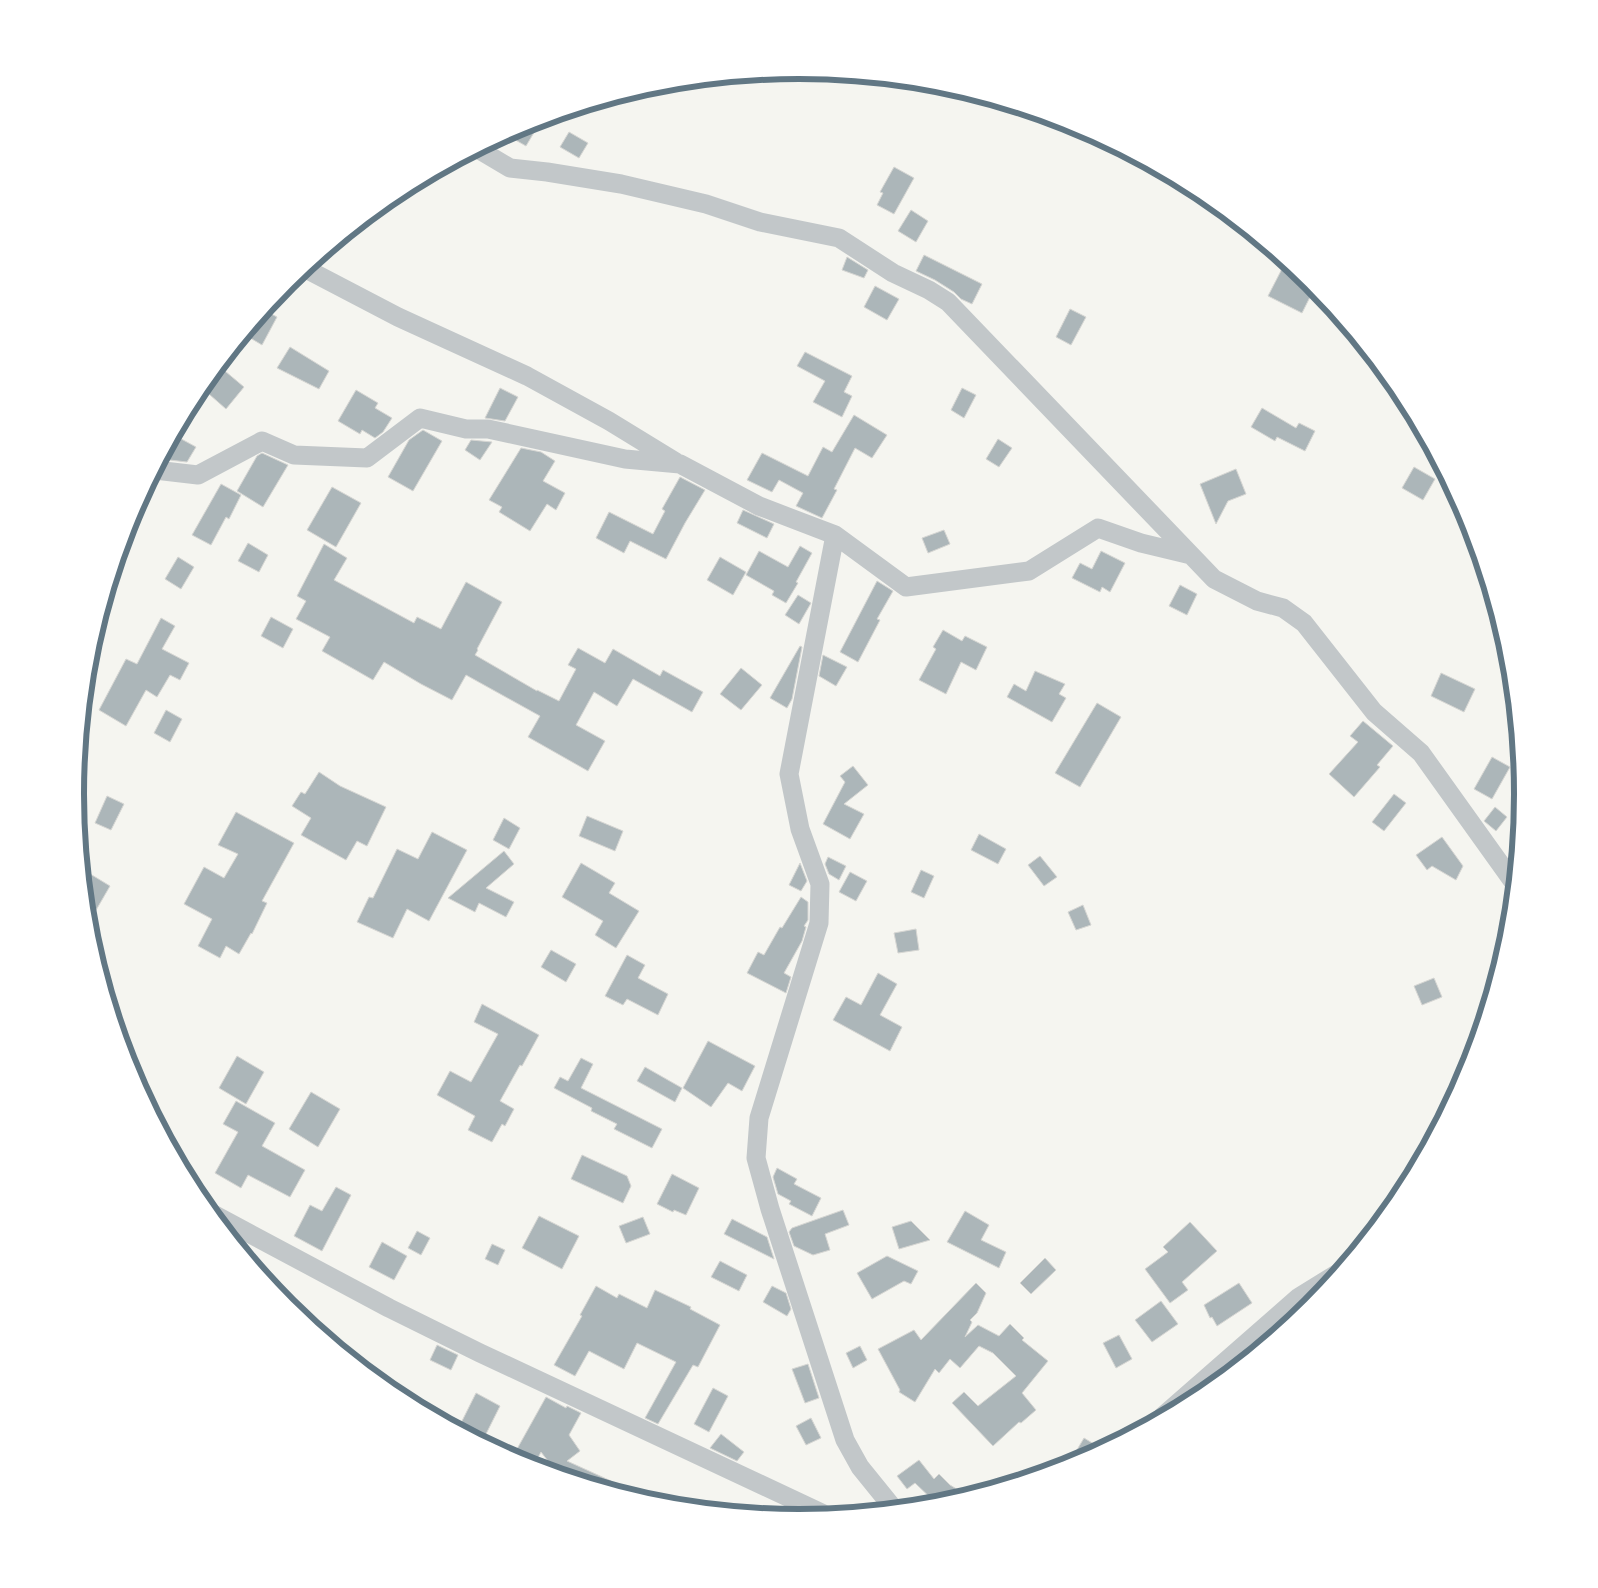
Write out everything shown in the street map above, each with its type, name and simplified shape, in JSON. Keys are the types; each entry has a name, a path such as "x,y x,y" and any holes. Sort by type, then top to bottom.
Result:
{"street":[{"path":"484,153 510,168 621,184 706,204 760,222 839,238 893,273 929,290 948,302 1214,579 1257,601 1283,608 1304,623 1374,712 1421,753 1509,876"},
{"path":"311,271 398,316 527,376 610,421 680,464 759,506 835,534 906,587 1029,571 1098,528 1141,543 1191,555"},
{"path":"162,471 198,475 262,441 294,455 367,458 420,418 466,429 488,429 625,458 680,464"},
{"path":"835,534 789,774 800,829 820,884 819,923 759,1118 756,1158 770,1209 845,1440 860,1467 889,1503"},
{"path":"226,1221 389,1308 480,1353 813,1509"},
{"path":"1189,1393 1299,1297 1320,1284"}],"building":[{"path":"536,129 526,146 513,139"},
{"path":"569,132 588,143 579,158 560,147"},
{"path":"894,167 914,178 894,214 877,205 883,193 880,192"},
{"path":"911,210 928,221 916,242 898,231"},
{"path":"924,255 982,284 972,304 961,299 954,292 935,280 916,271"},
{"path":"847,257 868,270 864,278 842,270"},
{"path":"1283,267 1311,295 1302,313 1268,296"},
{"path":"875,286 899,299 887,320 864,307"},
{"path":"1070,309 1086,317 1071,345 1056,337"},
{"path":"270,313 277,317 262,345 249,337"},
{"path":"290,347 329,371 319,389 277,368"},
{"path":"805,352 852,376 844,392 852,396 842,417 813,402 825,381 797,366"},
{"path":"224,370 244,387 226,409 207,393"},
{"path":"500,388 518,397 505,421 485,418"},
{"path":"962,388 976,395 964,418 951,410"},
{"path":"356,390 378,403 375,408 392,418 383,432 375,438 362,430 360,434 338,421"},
{"path":"1262,408 1296,428 1299,423 1315,431 1305,451 1277,437 1275,441 1251,427"},
{"path":"854,415 887,435 872,458 855,448 834,489 837,490 822,518 796,506 803,493 779,480 772,492 747,480 762,453 808,476 823,447 832,452"},
{"path":"423,430 442,441 413,491 388,477 409,440"},
{"path":"179,438 196,447 187,462 168,460"},
{"path":"998,439 1012,448 999,467 986,459"},
{"path":"471,440 492,442 480,460 465,450"},
{"path":"521,448 541,452 555,461 543,481 565,493 556,510 547,504 530,531 499,512 502,507 489,500"},
{"path":"262,453 288,465 263,507 237,491 257,456"},
{"path":"1414,467 1435,479 1423,500 1402,488"},
{"path":"1236,469 1246,494 1228,501 1216,524 1200,484"},
{"path":"680,477 705,490 666,559 630,541 624,553 596,538 609,512 653,534 665,511 662,509"},
{"path":"221,484 241,495 229,519 226,517 211,545 192,535"},
{"path":"332,487 361,503 336,547 307,530"},
{"path":"743,510 774,524 767,538 737,523"},
{"path":"944,530 950,544 928,553 922,538"},
{"path":"248,543 268,555 259,572 238,561"},
{"path":"324,544 347,558 334,580 414,623 417,617 441,629 466,582 502,602 475,655 537,691 559,701 576,669 568,665 578,648 605,663 613,649 660,676 663,670 703,692 692,712 633,679 617,706 594,692 576,725 605,741 588,771 528,737 540,716 466,675 452,700 384,662 373,680 322,651 330,637 296,619 306,601 297,596"},
{"path":"800,546 812,553 786,603 772,595 774,591 746,575 759,551 788,567"},
{"path":"1101,551 1125,563 1110,592 1102,587 1100,592 1072,578 1080,563 1092,569"},
{"path":"178,557 194,567 181,589 165,579"},
{"path":"720,557 746,572 733,595 707,580"},
{"path":"877,581 893,591 877,619 880,620 858,662 840,652"},
{"path":"1180,585 1197,594 1187,615 1169,606"},
{"path":"798,595 811,603 799,624 785,615"},
{"path":"271,617 293,629 283,648 261,636"},
{"path":"161,618 175,626 162,649 189,663 180,680 170,675 157,697 146,690 126,726 99,710 126,659 137,664"},
{"path":"943,630 962,641 965,636 987,647 976,670 961,662 946,694 919,680 936,649 933,647"},
{"path":"800,646 802,647 792,699 787,708 770,698"},
{"path":"823,655 847,667 836,686 819,676"},
{"path":"741,668 762,685 741,710 720,694"},
{"path":"1035,671 1065,684 1059,694 1066,698 1052,722 1007,697 1014,684 1026,691"},
{"path":"1441,673 1475,689 1464,712 1431,696"},
{"path":"1097,703 1121,717 1080,787 1055,773"},
{"path":"166,710 182,719 170,742 154,733"},
{"path":"1363,721 1393,746 1377,765 1380,767 1354,797 1329,774 1358,742 1350,736"},
{"path":"1492,757 1510,767 1492,799 1474,789"},
{"path":"853,766 868,785 844,804 864,814 850,839 823,824 845,782 840,776"},
{"path":"319,772 340,786 386,807 367,846 357,841 346,860 301,835 311,818 292,806 301,792 305,794"},
{"path":"1394,794 1406,803 1384,831 1372,822"},
{"path":"107,796 124,804 111,830 95,823"},
{"path":"1495,807 1507,817 1496,831 1484,821"},
{"path":"236,812 294,843 262,901 267,903 252,934 239,954 226,946 220,958 198,946 212,919 184,904 204,867 224,878 238,854 218,845"},
{"path":"587,816 623,831 615,851 579,836"},
{"path":"504,818 520,828 509,849 493,840"},
{"path":"432,832 467,850 429,921 407,909 393,938 357,922 369,897 373,898 397,849 418,859"},
{"path":"979,834 1006,849 998,864 971,850"},
{"path":"1442,837 1463,866 1456,880 1432,866 1427,870 1416,855"},
{"path":"504,851 514,864 486,888 514,902 506,917 479,903 475,912 448,898"},
{"path":"1040,856 1057,877 1044,886 1028,865"},
{"path":"828,857 846,866 839,880 829,874 825,864"},
{"path":"581,863 615,883 609,893 639,911 616,948 595,935 603,921 562,897"},
{"path":"800,863 807,881 801,891 789,885"},
{"path":"921,870 934,876 924,898 911,892"},
{"path":"850,872 867,881 856,901 839,892"},
{"path":"88,873 110,886 94,914"},
{"path":"801,897 808,902 808,920 804,926 806,927 802,941 784,973 791,977 786,993 747,973 758,952 764,955 780,927 782,928"},
{"path":"1083,905 1091,925 1076,930 1068,912"},
{"path":"916,929 919,950 898,953 894,933"},
{"path":"551,950 576,964 566,982 541,967"},
{"path":"627,955 645,965 638,978 668,994 658,1015 627,999 623,1005 605,996"},
{"path":"878,973 897,984 880,1015 902,1027 890,1051 833,1020 846,997 861,1005"},
{"path":"1434,978 1442,997 1422,1005 1414,986"},
{"path":"482,1004 539,1035 500,1101 514,1109 505,1126 502,1124 492,1142 468,1130 475,1116 437,1095 450,1071 471,1082 498,1034 474,1022"},
{"path":"708,1041 755,1066 742,1091 728,1083 711,1107 683,1088"},
{"path":"237,1056 264,1072 246,1104 219,1088"},
{"path":"581,1058 593,1064 581,1088 662,1129 652,1148 614,1129 617,1124 591,1111 592,1108 554,1088 560,1077 568,1081"},
{"path":"645,1067 682,1088 675,1102 637,1081"},
{"path":"311,1092 340,1109 318,1147 289,1129"},
{"path":"236,1101 275,1123 262,1146 305,1170 290,1197 248,1175 241,1188 215,1173 238,1132 223,1124"},
{"path":"582,1155 627,1176 631,1186 623,1203 571,1179"},
{"path":"777,1168 797,1179 794,1184 821,1198 812,1216 789,1204 791,1201 778,1194 773,1177"},
{"path":"672,1174 699,1188 686,1215 674,1210 673,1212 657,1204"},
{"path":"336,1187 351,1195 322,1251 294,1236 310,1205 322,1211"},
{"path":"843,1210 849,1225 825,1234 830,1250 813,1255 794,1246 789,1232 792,1228"},
{"path":"965,1211 989,1225 981,1240 1006,1252 999,1268 947,1242"},
{"path":"539,1216 579,1236 562,1269 522,1248"},
{"path":"643,1217 650,1234 626,1243 619,1226"},
{"path":"732,1219 767,1237 774,1259 724,1234"},
{"path":"911,1221 930,1240 899,1249 892,1227"},
{"path":"1190,1222 1217,1251 1182,1282 1188,1290 1170,1303 1145,1269 1168,1252 1163,1247"},
{"path":"417,1231 430,1238 421,1255 408,1248"},
{"path":"382,1242 407,1256 394,1280 369,1267"},
{"path":"492,1244 505,1250 498,1265 485,1259"},
{"path":"887,1256 918,1271 911,1284 904,1281 872,1299 857,1273"},
{"path":"1045,1258 1056,1270 1031,1294 1020,1283"},
{"path":"720,1261 747,1275 739,1291 711,1277"},
{"path":"976,1283 986,1293 977,1313 970,1320 972,1322 965,1337 978,1325 999,1336 1010,1324 1024,1338 1022,1340 1048,1361 1022,1393 1036,1410 1021,1423 1019,1422 993,1446 952,1403 964,1392 978,1406 1016,1376 993,1353 979,1346 960,1368 950,1359 939,1373 935,1369 915,1402 899,1392 900,1390 878,1349 914,1330 921,1340"},
{"path":"1239,1283 1252,1303 1217,1326 1212,1317 1210,1318 1204,1305"},
{"path":"596,1286 617,1298 619,1294 647,1308 655,1290 691,1307 690,1309 720,1325 698,1367 693,1365 658,1424 645,1418 676,1362 637,1343 624,1369 589,1351 575,1376 554,1365 582,1316 580,1315"},
{"path":"772,1286 786,1293 791,1309 787,1316 763,1302"},
{"path":"1161,1301 1178,1324 1152,1342 1135,1320"},
{"path":"1119,1335 1132,1359 1116,1368 1103,1343"},
{"path":"437,1345 458,1355 451,1370 430,1360"},
{"path":"860,1346 867,1360 853,1368 846,1353"},
{"path":"808,1364 819,1398 805,1403 792,1369"},
{"path":"713,1388 728,1396 709,1432 694,1424"},
{"path":"476,1393 500,1406 485,1436 461,1423"},
{"path":"546,1397 566,1408 567,1406 581,1413 569,1435 580,1451 567,1461 611,1481 610,1484 550,1464 541,1452 537,1459 516,1451"},
{"path":"811,1418 821,1438 806,1445 796,1426"},
{"path":"721,1434 744,1452 737,1461 710,1448"},
{"path":"1084,1438 1095,1445 1074,1454"},
{"path":"919,1460 934,1479 939,1474 950,1485 960,1491 930,1497 915,1483 907,1489 897,1476"}]}
